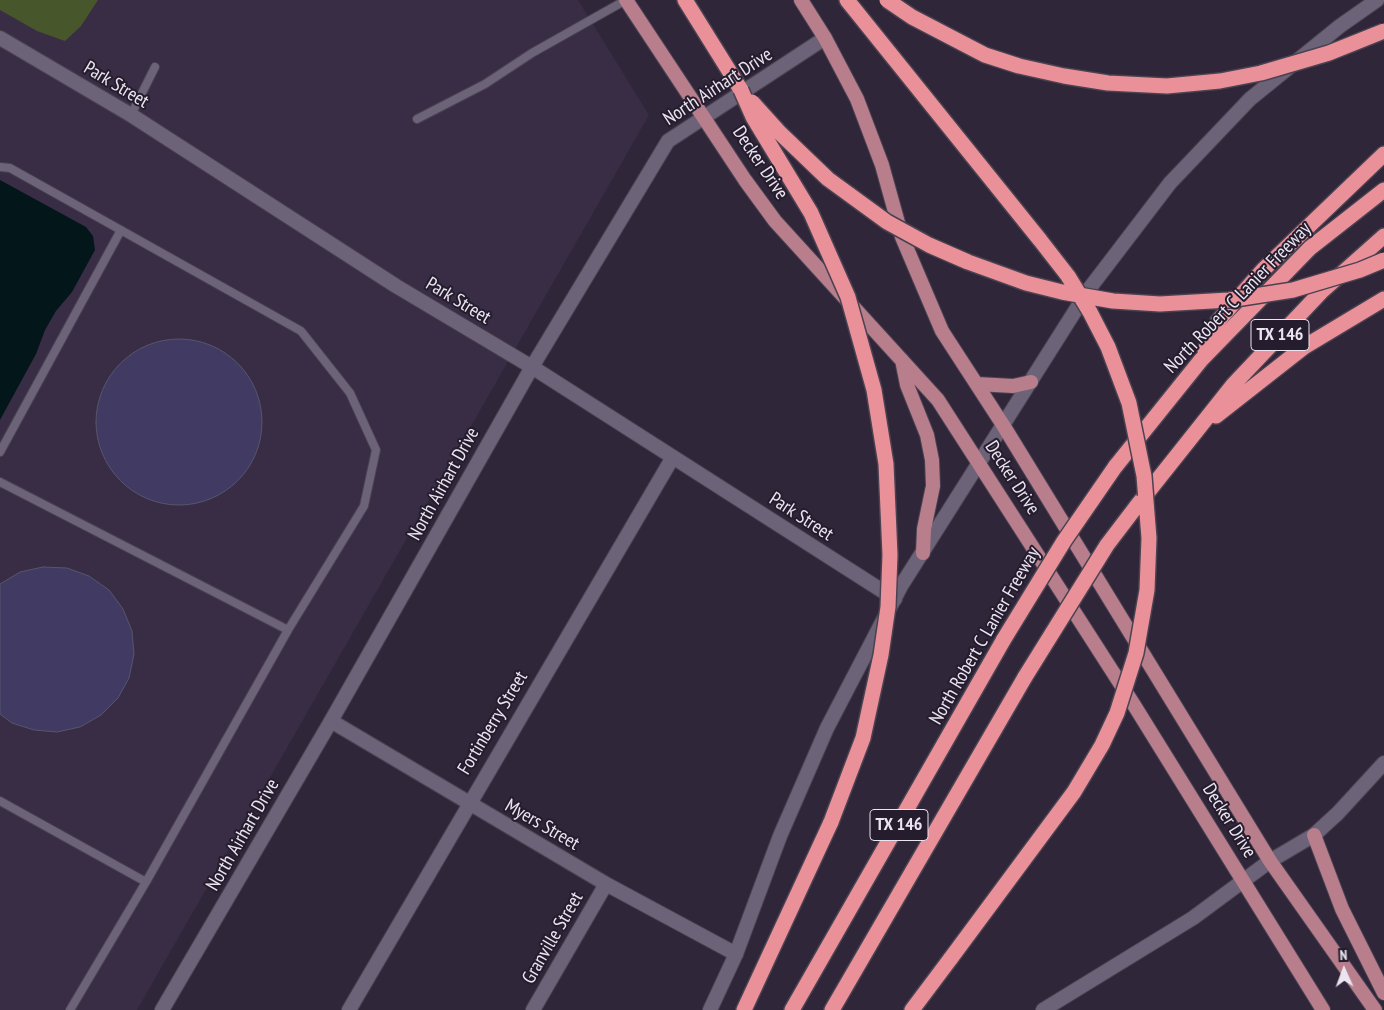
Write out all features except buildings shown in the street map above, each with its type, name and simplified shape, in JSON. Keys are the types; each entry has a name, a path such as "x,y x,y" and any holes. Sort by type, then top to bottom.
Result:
{"highway":[{"path":"685,0 741,90 754,116 811,213 848,297 874,390 886,464 890,511 888,607 881,654 863,738 831,822 744,1010"},
{"path":"847,0 1040,240 1090,312 1119,374 1140,448 1149,538 1147,590 1136,653 1117,714 1102,745 1074,792 912,1010"},
{"path":"887,0 912,17 985,55 1037,70 1108,83 1167,86 1262,73 1329,53 1384,31"},
{"path":"741,90 821,173 887,222 929,245 968,262 1026,283 1114,301 1193,303 1252,298 1294,290 1352,273 1384,260"},
{"path":"1201,360 1218,321 1263,270 1384,154"},
{"name":"North Robert C Lanier Freeway","path":"792,1010 1004,640 1064,541 1115,467 1201,360 1310,248 1384,190"},
{"name":"TX 146","path":"832,1010 1025,677 1107,545 1185,443 1233,385 1315,299 1384,236"},
{"path":"1185,443 1244,393 1304,347 1384,298"}],"main road":[{"name":"Decker Drive","path":"626,0 745,180 775,221 814,266 901,357 938,400 1134,705 1323,1010"},
{"name":"Decker Drive","path":"801,0 825,38 857,99 870,129 902,237 939,322 1270,861 1375,1010"},
{"path":"901,357 907,385 927,434 932,460 932,486 922,552"},
{"path":"977,384 1013,386 1031,382"},
{"path":"1314,835 1342,908 1384,993"}],"street":[{"path":"710,1010 736,954 780,836 827,728 922,552 1089,289 1170,183 1250,99 1340,26 1377,0"},
{"name":"North Airhart Drive","path":"162,1010 331,721 532,367 668,142 825,38"},
{"name":"Park Street","path":"1,40 131,115 388,280 532,367 895,599"},
{"name":"Fortinberry Street","path":"349,1010 468,803 672,457"},
{"name":"Myers Street","path":"331,721 606,884 736,954"},
{"path":"1043,1010 1193,918 1270,861 1314,835 1338,813 1384,763"},
{"name":"Granville Street","path":"533,1010 606,884"}],"lane":[{"path":"417,119 485,84 532,53 626,0"},
{"path":"131,115 155,67"},
{"path":"0,167 10,168 301,331 350,393 376,450 364,506 288,630 146,882 70,1010"},
{"path":"0,452 121,230"},
{"path":"0,482 288,630"},
{"path":"0,801 146,882"}],"shaded area":[{"path":"0,0 578,0 649,115 137,1010 0,1010"},
{"path":"0,180 86,227 93,236 95,250 72,292 56,311 45,330 36,354 0,420"}],"green space":[{"path":"0,0 98,0 81,26 65,41 37,31 0,10"}]}
